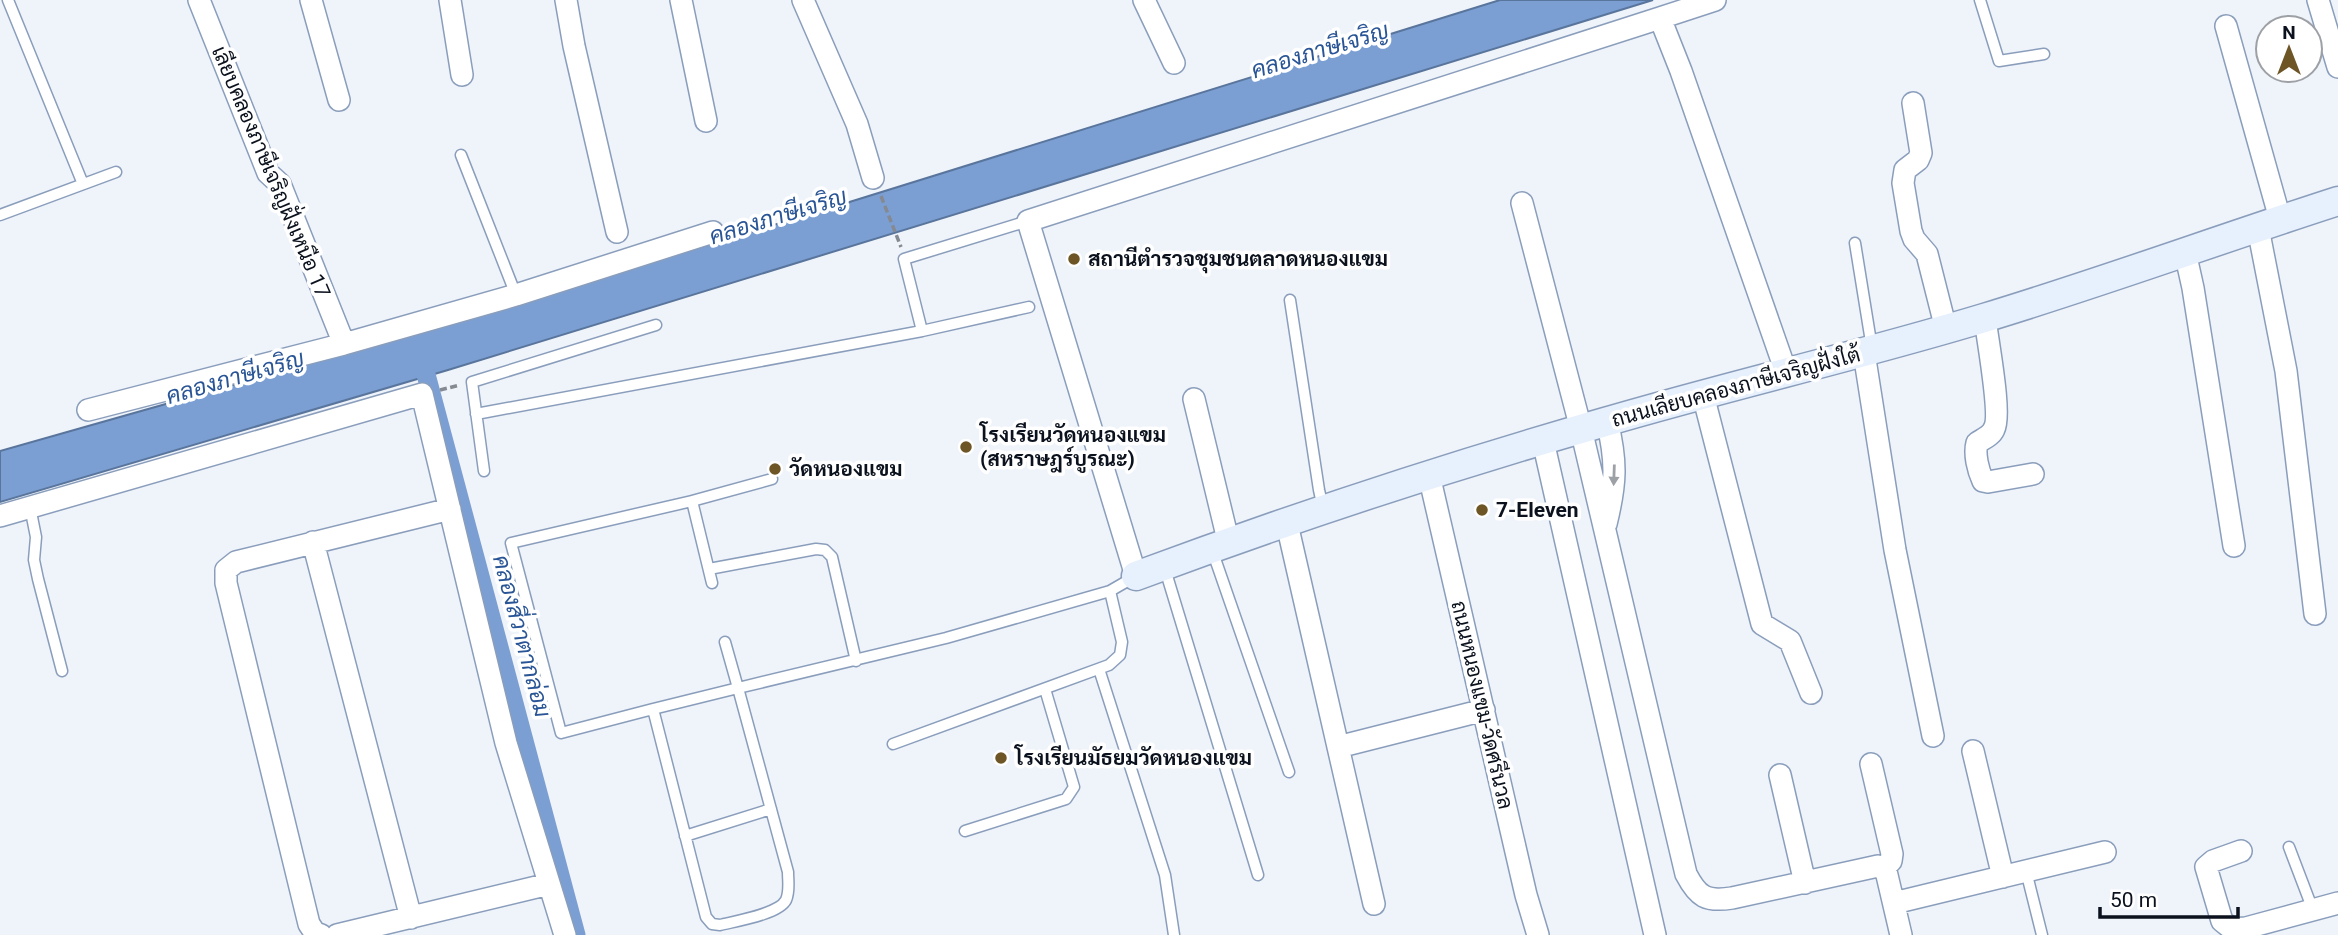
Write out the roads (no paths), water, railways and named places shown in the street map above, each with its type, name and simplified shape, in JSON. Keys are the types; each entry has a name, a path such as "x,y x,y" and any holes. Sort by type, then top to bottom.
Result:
{"street":[{"name":"เลียบคลองภาษีเจริญฝั่งเหนือ 17","path":"199,0 268,173 280,184 344,344"},
{"path":"311,0 339,100"},
{"path":"450,0 462,75"},
{"path":"566,0 617,232"},
{"path":"681,0 706,121"},
{"path":"803,0 857,124 873,178"},
{"path":"1144,0 1174,63"},
{"path":"1136,576 1028,221 1715,0"},
{"path":"2318,0 2338,67"},
{"path":"1660,18 1686,84 1786,372"},
{"path":"2226,26 2268,170 2269,224 2315,614"},
{"path":"1913,103 1921,153 1918,160 1905,170 1903,183 1911,231 1914,239 1927,254 1946,329"},
{"name":"ถนนเลียบคลองภาษีเจริญฝั่งใต้","path":"1136,576 1429,475 1594,425 1985,318 2338,201"},
{"path":"1522,203 1594,425 1605,529 1686,874 1695,892 1714,901 1805,883 1872,866 1882,867 1891,861 1892,855 1871,764"},
{"path":"88,410 344,344 516,295 713,232"},
{"path":"2185,253 2193,288 2234,546"},
{"path":"1985,318 1996,427 1977,443 1975,449 1980,475 1983,481 1988,482 2033,474"},
{"path":"1868,352 1895,550 1933,736"},
{"path":"0,516 422,394 506,743 565,935"},
{"path":"1703,395 1762,624 1790,641 1811,693"},
{"path":"1194,398 1220,547"},
{"path":"1543,441 1655,935"},
{"name":"ถนนหนองแขม-วัดศรีนวล","path":"1429,475 1538,935"},
{"path":"321,935 315,933 309,924 226,583 226,570 236,562 450,509"},
{"path":"1287,524 1374,904"},
{"path":"313,542 411,918"},
{"path":"1338,747 1483,710"},
{"path":"1973,751 2003,877"},
{"path":"1780,775 1805,883"},
{"path":"2241,851 2213,861 2206,867 2224,930 2246,928 2338,903"},
{"path":"1895,903 2105,852"},
{"path":"1882,867 1886,871 1895,903 1901,935"},
{"path":"337,935 549,884"}],"lane":[{"path":"1980,0 1999,61 2045,54"},
{"path":"6,6 83,184"},
{"path":"461,155 516,295"},
{"path":"0,215 116,172"},
{"path":"922,331 904,260 1028,221"},
{"path":"1855,243 1868,352"},
{"path":"1290,300 1324,511"},
{"path":"476,414 922,331 1029,307"},
{"path":"484,471 472,382 656,325"},
{"path":"772,479 692,501 511,543 561,733 946,638 1110,591 1136,576"},
{"path":"692,501 712,583"},
{"path":"30,507 36,537 34,559 62,671"},
{"path":"1220,547 1289,772"},
{"path":"709,569 816,549 825,550 832,557 856,661"},
{"path":"1164,566 1258,875"},
{"path":"893,744 1109,665 1120,655 1122,642 1110,591"},
{"path":"653,709 706,917 712,924 720,925 777,909 785,902 789,891 788,882 725,642"},
{"path":"1099,669 1165,875 1174,935"},
{"path":"965,831 1066,799 1074,787 1045,689"},
{"path":"685,836 771,809"},
{"path":"2289,847 2313,910"},
{"path":"2026,871 2042,935"}],"water":[{"path":"1500,0 1653,0 448,370 0,502 0,451 437,327"}],"waterway":[{"name":"คลองสี่วาตากล่อม","path":"420,352 576,935"}],"place":[{"name":"สถานีตำรวจชุมชนตลาดหนองแขม","path":"1074,259"},
{"name":"โรงเรียนวัดหนองแขม (สหราษฎร์บูรณะ)","path":"966,447"},
{"name":"วัดหนองแขม","path":"775,469"},
{"name":"7-Eleven","path":"1482,510"},
{"name":"โรงเรียนมัธยมวัดหนองแขม","path":"1001,758"}],"water label":[{"name":"คลองภาษีเจริญ","path":"1320,50"},
{"name":"คลองภาษีเจริญ","path":"778,216"},
{"name":"คลองภาษีเจริญ","path":"235,377"}]}
